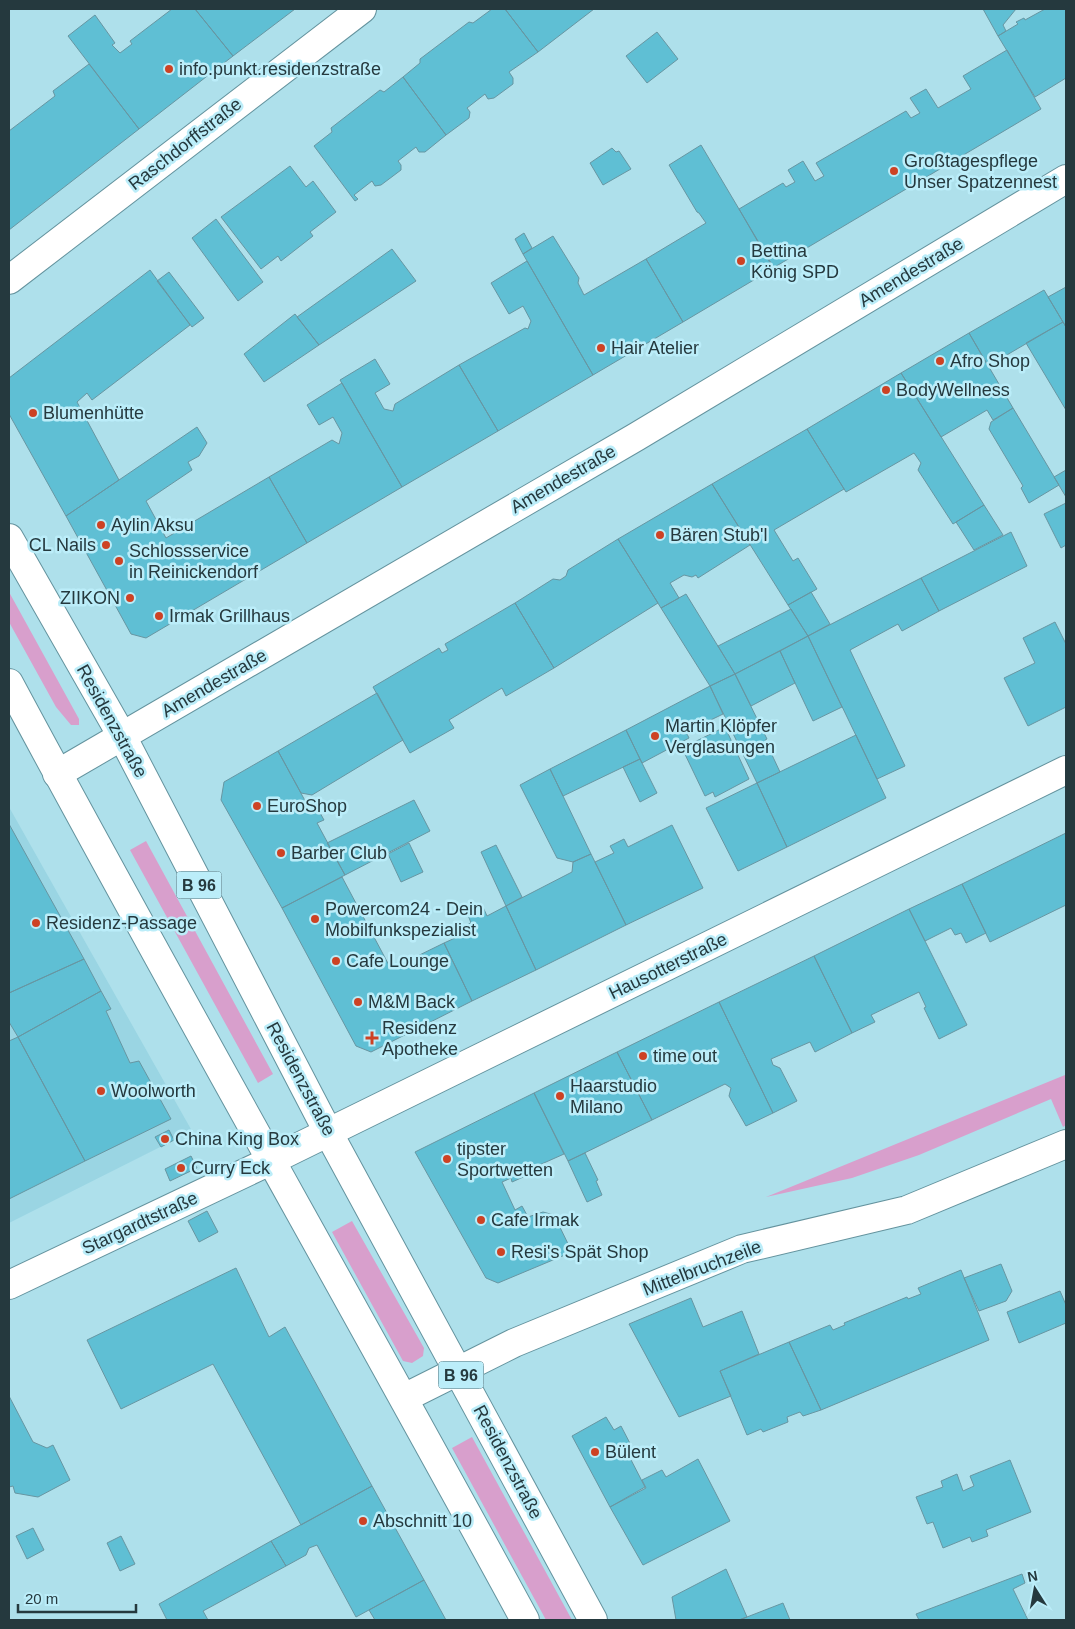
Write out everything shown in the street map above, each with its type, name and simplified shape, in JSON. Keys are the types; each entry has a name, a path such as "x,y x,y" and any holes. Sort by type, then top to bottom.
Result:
{"street":[{"name":"Raschdorffstraße","path":"9,280 362,9"},
{"name":"Amendestraße","path":"57,774 610,452 1066,178"},
{"name":"Residenzstraße","path":"9,538 122,736 328,1132 593,1620"},
{"path":"9,683 270,1161 404,1398 525,1620"},
{"name":"Hausotterstraße","path":"270,1161 1066,770"},
{"name":"Mittelbruchzeile","path":"404,1398 514,1343 742,1249 907,1210 1066,1144"},
{"name":"Stargardtstraße","path":"9,1285 270,1161"}],"shaded area":[{"path":"9,592 79,719 79,725 71,725 56,707 9,622"},
{"path":"9,807 192,1131 9,1223"},
{"path":"146,841 273,1074 258,1083 130,850"},
{"path":"1065,1075 1066,1125 1063,1127 1051,1099 919,1155 852,1178 766,1197"},
{"path":"352,1221 424,1348 423,1356 412,1363 403,1361 332,1232"},
{"path":"472,1437 572,1620 546,1620 452,1448"}],"building":[{"path":"172,9 195,9 233,56 139,129 68,36 95,15 115,43 112,45 120,53 132,44 130,41"},
{"path":"195,9 295,9 233,56"},
{"path":"492,9 505,9 538,52 509,72 513,78 513,84 494,98 488,99 485,94 467,108 470,112 469,118 446,135 403,77 420,63 420,59 469,22 473,23"},
{"path":"505,9 594,9 538,52"},
{"path":"983,9 1016,9 1003,25 1006,31 998,36"},
{"path":"1045,9 1066,9 1066,78 1035,97 998,36 1018,24 1016,22 1024,18 1025,20"},
{"path":"657,32 678,59 647,83 626,56"},
{"path":"1007,50 1041,109 773,268 739,209 783,183 786,187 795,182 788,170 803,161 815,181 824,176 816,163 906,111 911,118 920,113 910,98 926,89 938,108 971,89 963,76"},
{"path":"89,64 139,129 9,230 9,131 55,96 53,91"},
{"path":"403,77 446,135 425,152 419,152 416,147 398,161 401,165 401,170 381,185 375,186 372,181 354,195 358,199 355,201 314,146 332,132 331,128 380,90 384,92"},
{"path":"701,145 774,268 683,322 646,259 706,223 697,212 669,165"},
{"path":"612,148 616,152 619,151 631,169 603,185 590,163"},
{"path":"290,166 306,187 313,181 336,212 310,232 313,236 281,261 278,256 261,269 221,217"},
{"path":"216,219 263,282 238,301 192,238"},
{"path":"524,233 532,248 523,254 515,239"},
{"path":"553,236 579,278 578,283 584,295 646,259 683,322 593,375 523,254"},
{"path":"392,249 416,281 319,345 297,317"},
{"path":"527,261 593,375 498,431 459,365 525,328 528,329 531,321 523,306 509,314 491,283"},
{"path":"150,270 190,325 92,400 87,393 77,402 119,480 66,516 9,414 9,378"},
{"path":"169,272 204,318 192,327 157,281"},
{"path":"1066,287 1066,327 1048,297"},
{"path":"1044,290 1063,322 988,366 969,333"},
{"path":"295,314 319,345 264,382 244,354"},
{"path":"1063,322 1066,327 1066,410 1026,343"},
{"path":"969,333 1013,408 993,420 987,410 941,437 901,373"},
{"path":"375,359 390,384 375,393 384,409 393,411 395,404 459,365 498,431 402,487 340,380"},
{"path":"901,373 984,505 953,524 918,470 921,463 914,453 846,492 807,429"},
{"path":"342,383 402,487 307,543 269,477 332,440 339,444 342,433 333,417 319,425 307,405"},
{"path":"1013,408 1059,485 1029,503 1021,488 1023,486 989,429 991,422"},
{"path":"197,427 207,443 199,456 188,462 192,470 146,501 166,538 269,477 307,543 146,638 131,634 66,516"},
{"path":"807,429 844,489 774,530 793,561 798,558 817,589 788,605 712,484"},
{"path":"1066,470 1066,497 1054,477"},
{"path":"712,484 750,545 698,578 696,575 692,577 684,575 670,583 679,598 661,608 618,539"},
{"path":"1066,503 1066,545 1061,548 1044,514"},
{"path":"984,505 1003,535 974,550 956,522"},
{"path":"1011,532 1027,566 939,611 921,578"},
{"path":"618,539 658,603 554,668 515,603 553,579 560,580 566,576 568,570"},
{"path":"921,578 939,611 902,631 898,624 850,650 905,766 877,779 808,636"},
{"path":"811,592 830,624 808,636 788,605"},
{"path":"686,594 735,674 710,686 661,608"},
{"path":"515,603 554,668 506,696 502,688 449,720 454,728 410,753 373,687 439,648 442,653 448,650 445,644"},
{"path":"791,609 808,636 735,674 718,646"},
{"path":"1055,622 1066,644 1066,707 1028,726 1004,678 1035,663 1023,638"},
{"path":"808,636 842,707 813,721 780,651"},
{"path":"780,651 795,683 751,706 735,674"},
{"path":"735,674 767,739 765,740 780,772 757,783 710,686"},
{"path":"710,686 723,714 686,732 689,738 642,763 626,730"},
{"path":"377,693 403,740 312,795 301,793 278,751"},
{"path":"725,727 749,779 715,797 713,792 705,796 682,748"},
{"path":"626,730 640,759 563,796 550,769"},
{"path":"856,735 886,798 787,847 757,783"},
{"path":"278,751 309,808 315,804 324,820 317,823 345,875 282,908 221,800 224,782"},
{"path":"640,759 657,793 640,802 623,767"},
{"path":"550,769 591,854 573,862 557,858 520,785"},
{"path":"757,783 787,847 738,871 706,808"},
{"path":"414,800 430,831 345,875 327,843"},
{"name":"Residenz-Passage","path":"9,824 84,959 9,993"},
{"path":"672,825 703,888 626,925 595,862 614,853 610,846 624,839 628,847"},
{"path":"1066,833 1066,905 990,942 962,884"},
{"path":"409,843 423,872 401,882 388,854"},
{"path":"496,845 522,897 506,906 481,852"},
{"path":"591,854 626,925 536,970 506,906 572,872 573,862"},
{"path":"342,877 391,969 444,943 472,1001 371,1052 356,1046 282,908"},
{"path":"962,884 986,933 966,943 961,933 955,935 951,928 925,941 909,909"},
{"path":"506,906 536,970 472,1001 444,943 455,938 452,932 471,923 468,915 483,907 487,916"},
{"path":"909,909 967,1025 939,1039 924,1008 926,1007 919,992 871,1015 875,1022 852,1033 814,956"},
{"path":"814,956 852,1033 815,1052 810,1042 771,1059 773,1065 780,1068 797,1101 773,1113 719,1002"},
{"path":"84,959 101,991 18,1037 9,1022 9,993"},
{"name":"Woolworth","path":"101,991 111,1009 106,1011 130,1063 139,1061 171,1119 85,1161 18,1037"},
{"path":"719,1002 773,1113 746,1126 729,1096 731,1088 725,1084 652,1120 617,1052"},
{"path":"18,1037 85,1161 9,1199 9,1041"},
{"path":"617,1052 652,1120 568,1161 534,1093"},
{"path":"534,1093 564,1154 528,1170 530,1174 512,1182 511,1178 502,1182 515,1210 522,1206 528,1217 543,1212 554,1215 572,1252 498,1283 486,1278 415,1152"},
{"name":"China King Box","path":"169,1130 174,1140 161,1147 155,1137"},
{"path":"585,1153 598,1180 596,1181 602,1195 587,1202 568,1161"},
{"name":"Curry Eck","path":"191,1156 197,1168 170,1181 165,1169"},
{"path":"207,1211 218,1232 199,1242 188,1221"},
{"path":"1001,1264 1012,1291 1006,1301 979,1311 964,1278"},
{"path":"236,1268 269,1337 285,1327 372,1486 301,1525 213,1364 121,1409 87,1340"},
{"path":"961,1270 989,1340 821,1410 789,1342 830,1325 833,1330 845,1325 844,1323 907,1297 908,1299 921,1294 918,1288"},
{"path":"1060,1291 1066,1305 1066,1323 1019,1343 1007,1312"},
{"path":"691,1298 703,1327 742,1311 759,1354 720,1371 731,1396 679,1417 629,1324"},
{"path":"789,1342 821,1410 803,1416 800,1412 787,1417 788,1422 763,1432 761,1429 747,1435 720,1371"},
{"path":"9,1396 33,1442 47,1448 53,1445 70,1480 38,1497 15,1493 13,1486 9,1487"},
{"path":"606,1417 614,1430 621,1426 634,1451 628,1454 645,1487 610,1507 572,1436"},
{"path":"698,1459 730,1521 643,1565 610,1507 646,1488 642,1480 662,1470 666,1477"},
{"path":"1010,1460 1031,1512 986,1530 988,1536 972,1542 970,1537 943,1548 933,1522 927,1524 916,1497 943,1487 941,1481 957,1474 963,1491 974,1486 970,1476"},
{"path":"372,1486 424,1580 356,1617 317,1545 309,1548 306,1555 286,1566 271,1541"},
{"path":"33,1528 44,1550 27,1559 16,1536"},
{"path":"121,1536 135,1564 120,1571 107,1543"},
{"path":"271,1541 286,1566 203,1611 208,1620 167,1620 159,1604"},
{"path":"726,1569 747,1617 739,1620 676,1620 672,1597"},
{"path":"1022,1574 1025,1583 1013,1589 1028,1620 919,1620 916,1614"},
{"path":"424,1580 446,1620 375,1620 369,1610"},
{"path":"783,1603 790,1620 739,1620 747,1617"}],"place":[{"name":"info.punkt.residenzstraße","path":"169,69"},
{"name":"Großtagespflege Unser Spatzennest","path":"894,171"},
{"name":"Bettina König SPD","path":"741,261"},
{"name":"Hair Atelier","path":"601,348"},
{"name":"Afro Shop","path":"940,361"},
{"name":"BodyWellness","path":"886,390"},
{"name":"Blumenhütte","path":"33,413"},
{"name":"Aylin Aksu","path":"101,525"},
{"name":"Bären Stub'l","path":"660,535"},
{"name":"CL Nails","path":"106,545"},
{"name":"Schlossservice in Reinickendorf","path":"119,561"},
{"name":"ZIIKON","path":"130,598"},
{"name":"Irmak Grillhaus","path":"159,616"},
{"name":"Martin Klöpfer Verglasungen","path":"655,736"},
{"name":"EuroShop","path":"257,806"},
{"name":"Barber Club","path":"281,853"},
{"name":"Powercom24 - Dein Mobilfunkspezialist","path":"315,919"},
{"name":"Residenz-Passage","path":"36,923"},
{"name":"Cafe Lounge","path":"336,961"},
{"name":"M&M Back","path":"358,1002"},
{"name":"Residenz Apotheke","path":"372,1038"},
{"name":"time out","path":"643,1056"},
{"name":"Woolworth","path":"101,1091"},
{"name":"Haarstudio Milano","path":"560,1096"},
{"name":"China King Box","path":"165,1139"},
{"name":"tipster Sportwetten","path":"447,1159"},
{"name":"Curry Eck","path":"181,1168"},
{"name":"Cafe Irmak","path":"481,1220"},
{"name":"Resi's Spät Shop","path":"501,1252"},
{"name":"Bülent","path":"595,1452"},
{"name":"Abschnitt 10","path":"363,1521"}]}
